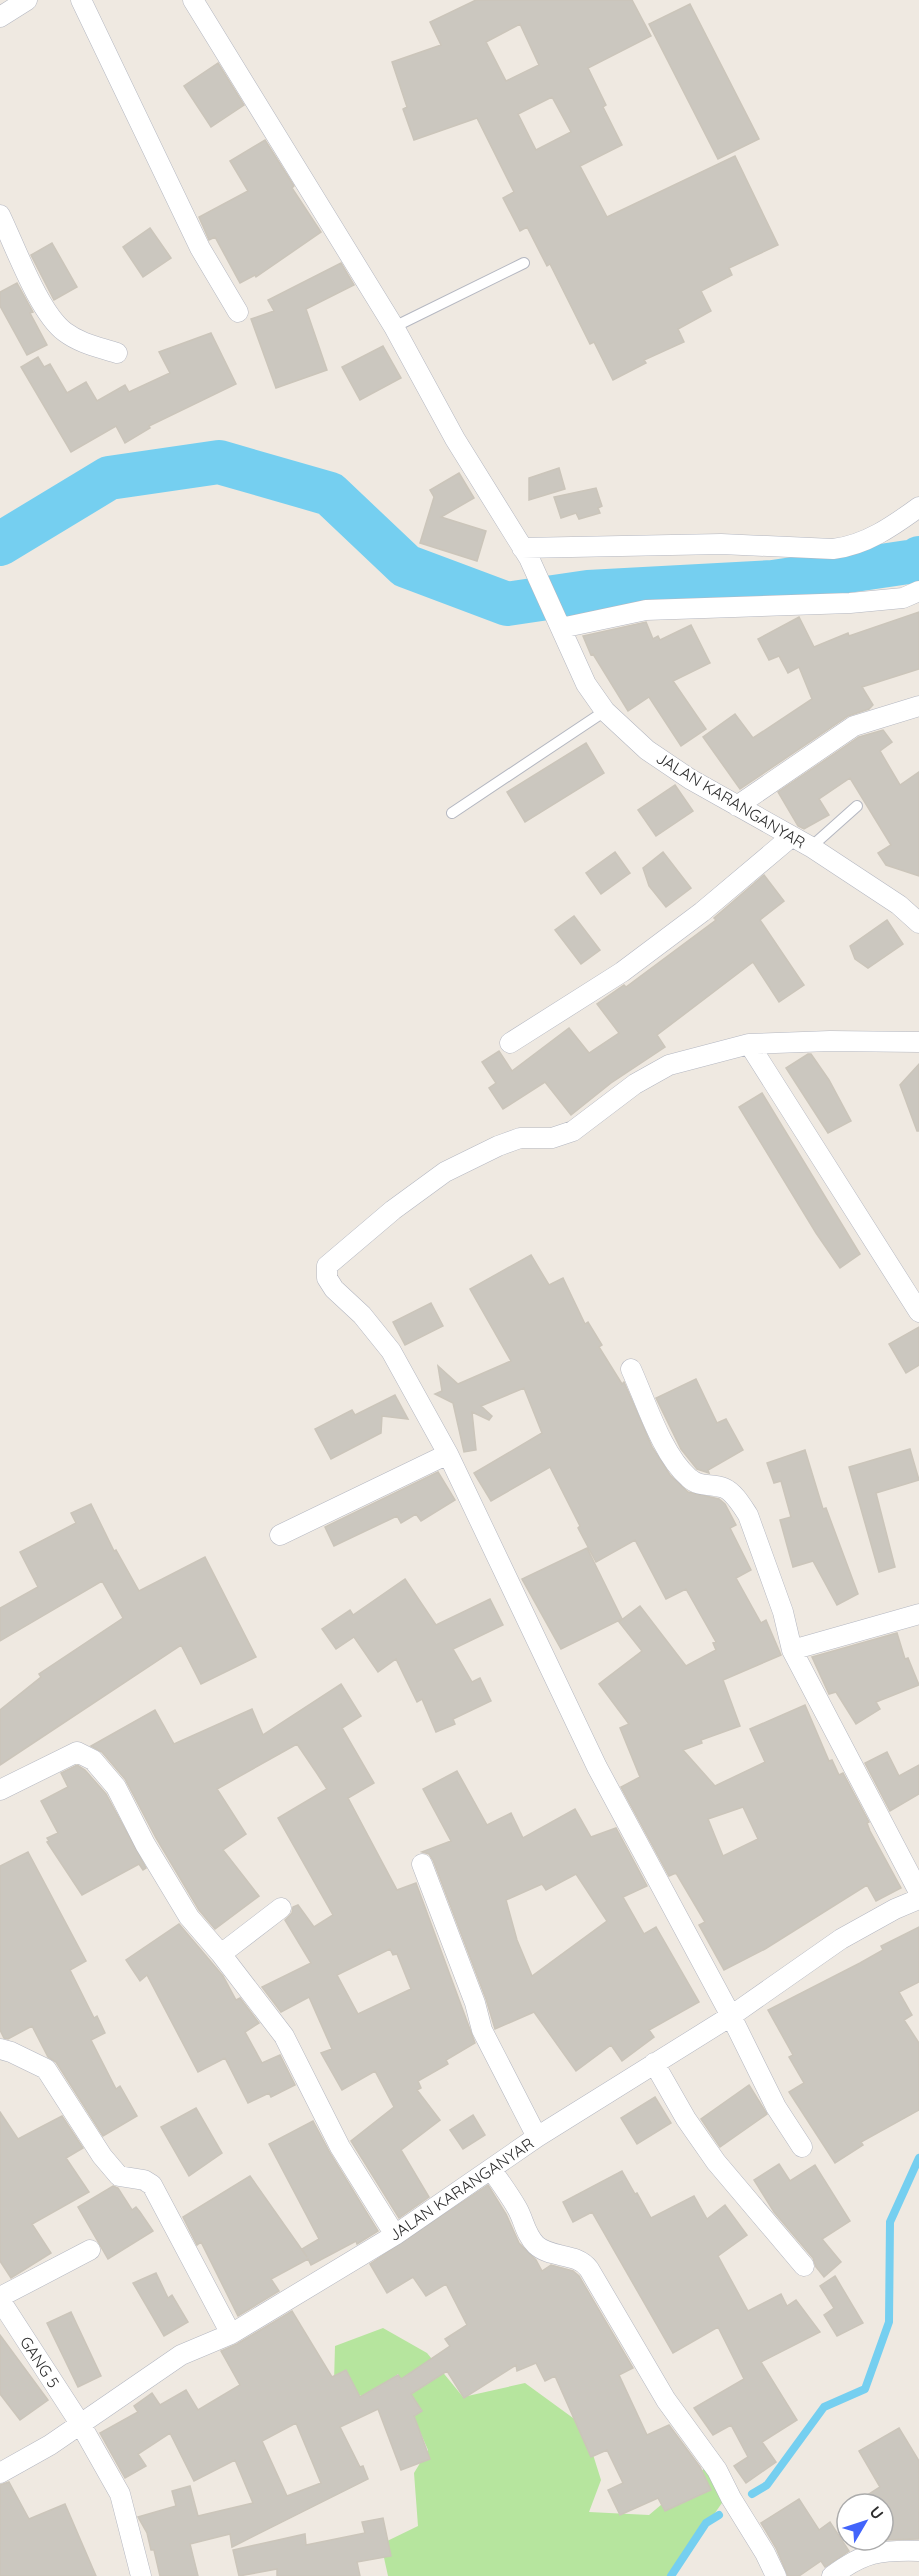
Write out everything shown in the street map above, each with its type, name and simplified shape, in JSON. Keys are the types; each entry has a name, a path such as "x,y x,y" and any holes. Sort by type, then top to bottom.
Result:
{"street":[{"path":"0,17 27,0"},
{"path":"81,0 200,248 238,312"},
{"name":"JALAN KARANGANYAR","path":"193,0 394,327 455,439 526,553 586,684 605,711 647,750 690,779 811,847 899,905 919,923"},
{"path":"0,215 39,298 63,331 80,341 117,353"},
{"path":"526,553 721,544 848,548 892,527 919,507"},
{"path":"559,623 646,610 850,603 903,598 919,591"},
{"path":"737,806 854,726 919,706"},
{"path":"510,1043 622,972 702,912 791,837"},
{"path":"802,2147 776,2107 731,2016 597,1767 448,1454 391,1351 362,1315 334,1289 327,1278 327,1266 393,1210 454,1167 520,1138 552,1138 573,1131 652,1073 669,1065 749,1044 830,1041 919,1042"},
{"path":"749,1044 919,1312"},
{"path":"632,1369 667,1448 680,1470 698,1485 724,1488 740,1503 748,1515 783,1612 792,1650 919,1892"},
{"path":"280,1534 448,1454"},
{"path":"792,1650 919,1614"},
{"path":"0,1790 77,1752 93,1760 116,1787 145,1844 189,1917 221,1954 284,2036 340,2147 395,2235"},
{"path":"422,1864 475,2003 482,2030 537,2137"},
{"name":"JALAN KARANGANYAR","path":"0,2473 81,2425 181,2355 231,2334 395,2235 537,2137 731,2016 840,1939 895,1909 919,1899"},
{"path":"221,1954 281,1908"},
{"path":"0,2049 46,2068 102,2156 119,2176 144,2180 152,2185 231,2334"},
{"path":"654,2063 686,2119 716,2162 804,2266"},
{"path":"491,2169 518,2209 526,2233 536,2246 584,2262 589,2269 666,2400 717,2470 776,2576"},
{"path":"0,2298 90,2250"},
{"name":"GANG 5","path":"0,2298 81,2425 120,2494 141,2576"},
{"path":"832,2576 860,2557 885,2551 919,2551"}],"lane":[{"path":"394,327 524,263"},
{"path":"452,813 605,711"},
{"path":"811,847 857,806"}],"green space":[{"path":"383,2328 427,2353 463,2397 525,2383 584,2426 601,2480 589,2512 649,2515 705,2468 724,2500 671,2576 388,2576 381,2544 418,2526 414,2473 428,2450 406,2400 398,2374 367,2399 334,2382 335,2346"}],"building":[{"path":"476,0 632,0 651,36 588,68 606,105 603,107 622,145 580,166 607,217 735,156 778,245 729,268 732,275 701,291 711,311 678,329 684,342 644,360 646,363 613,380 594,342 590,344 550,264 547,266 527,227 520,231 503,198 514,192 477,118 414,140 403,109 407,107 392,62 441,45 430,22","holes":["520,24 539,65 506,81 486,42","552,97 571,132 536,150 518,114"]},
{"path":"690,4 759,139 718,159 649,24"},
{"path":"218,63 244,105 211,127 184,86"},
{"path":"265,140 294,186 292,188 321,232 256,277 255,275 240,283 215,237 209,240 199,217 248,191 230,161"},
{"path":"150,228 171,258 143,277 123,247"},
{"path":"52,243 77,287 54,300 31,255"},
{"path":"341,263 354,285 306,309 327,370 276,388 251,319 274,311 268,300"},
{"path":"17,283 47,345 27,355 0,306 0,292"},
{"path":"211,333 236,384 149,426 150,428 125,443 116,426 71,452 21,367 38,357 44,367 50,364 67,393 86,382 97,401 125,385 129,392 170,373 159,352"},
{"path":"383,346 401,378 360,400 342,367"},
{"path":"559,468 565,489 529,500 529,478"},
{"path":"459,473 474,498 441,517 486,531 477,561 420,543 434,497 430,490"},
{"path":"596,488 602,506 598,508 600,513 579,519 576,513 561,518 554,497"},
{"path":"919,612 919,669 862,687 873,705 869,709 848,716 740,789 703,737 735,714 753,738 812,699 799,667 788,673 779,656 769,660 758,639 799,617 814,647 848,633 849,636"},
{"path":"646,622 653,639 658,636 660,640 691,625 710,663 673,681 706,729 681,746 649,697 628,711 593,654 591,655 583,636"},
{"path":"883,730 892,742 880,751 900,785 919,772 919,876 886,865 878,853 891,845 850,778 819,799 829,815 804,829 798,826 778,792 859,737"},
{"path":"586,743 604,773 525,822 507,792"},
{"path":"675,785 693,811 656,836 638,810"},
{"path":"615,852 630,873 601,894 586,873"},
{"path":"663,852 691,888 666,907 649,886 643,868"},
{"path":"764,875 784,901 760,920 804,985 779,1002 753,962 657,1035 665,1047 611,1083 571,1115 545,1082 503,1109 489,1088 496,1083 482,1062 499,1051 512,1071 569,1028 589,1053 619,1033 597,1004 624,985 626,987 716,920 714,918"},
{"path":"574,916 600,950 581,964 555,930"},
{"path":"887,920 903,944 868,968 855,959 850,946"},
{"path":"811,1054 829,1080 851,1121 828,1133 786,1068"},
{"path":"919,1064 919,1131 917,1131 900,1085"},
{"path":"762,1093 860,1254 840,1268 739,1107"},
{"path":"531,1255 549,1285 563,1278 585,1324 588,1322 602,1345 599,1347 622,1384 624,1382 652,1447 670,1475 688,1492 719,1499 725,1504 736,1525 730,1528 751,1570 736,1578 761,1623 766,1620 781,1655 723,1680 740,1726 701,1740 702,1743 683,1750 715,1786 765,1762 750,1729 805,1705 829,1761 832,1760 839,1775 843,1773 869,1822 867,1823 870,1831 901,1888 876,1901 867,1885 765,1949 724,1970 699,1925 705,1922 676,1873 669,1876 621,1787 640,1777 620,1728 629,1724 599,1684 642,1651 619,1622 640,1606 686,1666 716,1650 713,1643 716,1642 686,1589 666,1599 635,1540 596,1562 550,1467 491,1501 474,1473 542,1433 524,1388 481,1406 492,1416 489,1420 472,1412 476,1450 464,1452 453,1403 435,1394 442,1391 438,1366 458,1384 511,1361 470,1289","holes":["743,1807 758,1839 723,1856 708,1819"]},
{"path":"431,1303 443,1326 405,1345 393,1322"},
{"path":"919,1327 919,1365 906,1373 889,1344"},
{"path":"696,1379 717,1423 726,1419 743,1450 708,1470 709,1473 697,1469 681,1449 656,1398"},
{"path":"395,1395 408,1419 382,1416 381,1433 331,1459 315,1429 352,1410 355,1415"},
{"path":"910,1449 919,1480 876,1493 895,1567 879,1572 849,1467"},
{"path":"805,1450 823,1509 826,1508 858,1594 837,1605 813,1561 793,1567 780,1520 791,1517 781,1481 774,1483 767,1463"},
{"path":"438,1472 455,1500 421,1521 416,1514 401,1523 397,1516 334,1546 325,1527"},
{"path":"91,1504 114,1551 116,1550 139,1591 205,1557 256,1657 201,1684 181,1645 0,1765 0,1710 41,1677 39,1674 123,1618 102,1581 0,1641 0,1608 38,1587 20,1552 76,1523 71,1513"},
{"path":"587,1548 622,1619 561,1649 522,1579"},
{"path":"405,1579 436,1625 490,1599 503,1625 453,1649 472,1682 480,1678 491,1701 453,1719 455,1724 436,1732 422,1699 417,1702 396,1659 378,1672 354,1637 336,1649 322,1629 350,1610 353,1615"},
{"path":"897,1633 905,1659 908,1658 919,1685 876,1702 880,1709 856,1724 836,1692 829,1694 812,1657"},
{"path":"341,1684 361,1716 342,1728 374,1783 348,1798 397,1890 416,1883 475,2043 446,2060 448,2064 418,2081 421,2088 417,2090 440,2120 401,2150 429,2197 399,2218 351,2141 394,2107 375,2071 342,2090 321,2053 332,2049 309,1997 281,2012 262,1987 311,1963 285,1920 292,1913 293,1907 298,1905 314,1927 333,1915 278,1818 327,1789 316,1772 297,1744 217,1789 246,1834 223,1850 259,1896 215,1929 199,1910 156,1838 125,1779 102,1752 91,1746 155,1710 174,1744 252,1709 263,1735","holes":["390,1949 393,1955 397,1954 411,1989 358,2014 337,1975"]},
{"path":"887,1752 899,1776 919,1765 919,1794 890,1811 865,1763"},
{"path":"77,1765 85,1770 106,1794 146,1868 143,1870 139,1864 82,1895 47,1842 49,1841 47,1838 58,1833 41,1801 68,1787 61,1773"},
{"path":"457,1771 487,1825 511,1813 523,1838 575,1809 591,1837 616,1828 647,1886 623,1897 644,1934 656,1927 699,2002 649,2030 654,2037 622,2061 611,2045 576,2071 534,2012 495,2029 486,1999 433,1860 429,1854 422,1852 451,1841 423,1789","holes":["576,1874 607,1921 532,1976 517,1940 506,1900 542,1884 546,1890"]},
{"path":"28,1852 86,1961 70,1970 94,2018 97,2016 105,2033 91,2040 116,2089 120,2086 137,2116 103,2136 56,2062 48,2057 32,2026 8,2039 4,2038 0,2030 0,1866"},
{"path":"179,1924 223,1976 236,2000 240,1998 259,2023 245,2032 262,2063 280,2055 295,2085 271,2097 269,2093 248,2103 225,2058 198,2072 147,1975 140,1981 126,1960"},
{"path":"919,1927 919,1982 899,1992 912,2015 904,2020 919,2043 919,2110 861,2142 863,2145 835,2163 789,2092 804,2083 789,2057 793,2055 768,2010 860,1963 883,1950 881,1946"},
{"path":"749,2085 767,2114 720,2147 701,2119"},
{"path":"655,2097 671,2123 637,2144 621,2118"},
{"path":"196,2108 222,2153 189,2176 161,2127"},
{"path":"0,2112 18,2139 62,2116 83,2148 66,2158 89,2192 32,2224 51,2253 11,2278 0,2261"},
{"path":"473,2115 485,2135 463,2149 450,2130"},
{"path":"313,2121 378,2231 357,2244 356,2241 311,2265 308,2259 271,2279 279,2291 238,2316 201,2242 197,2245 183,2217 250,2176 307,2257 302,2249 319,2239 269,2144"},
{"path":"779,2164 790,2181 815,2165 850,2221 822,2239 841,2262 824,2277 816,2267 813,2258 774,2212 754,2180"},
{"path":"622,2171 651,2218 694,2196 707,2219 725,2205 747,2235 718,2256 748,2311 781,2294 787,2306 796,2300 820,2332 761,2362 797,2420 762,2442 776,2462 746,2483 734,2466 748,2457 731,2425 713,2435 694,2408 744,2379 718,2327 673,2353 592,2212 573,2222 563,2202"},
{"path":"488,2185 506,2214 519,2243 536,2260 542,2271 551,2265 573,2271 579,2276 633,2368 619,2375 647,2435 669,2425 700,2467 711,2490 665,2511 658,2498 620,2515 608,2490 623,2483 607,2450 591,2457 555,2376 545,2381 536,2363 517,2371 516,2365 464,2398 447,2371 411,2394 422,2411 414,2416 430,2459 401,2470 378,2409 340,2427 368,2479 232,2547 230,2534 190,2544 198,2576 160,2576 154,2550 151,2550 147,2533 138,2517 176,2506 172,2491 190,2486 198,2516 253,2503 235,2460 194,2481 170,2433 138,2454 146,2466 125,2478 100,2433 138,2412 134,2406 152,2393 160,2405 186,2390 198,2410 240,2385 221,2351 292,2311 332,2377 346,2370 360,2397 398,2375 401,2379 450,2346 445,2339 467,2325 446,2284 426,2296 413,2277 387,2293 370,2264","holes":["296,2423 321,2483 287,2496 262,2441"]},
{"path":"113,2186 118,2188 132,2210 136,2207 153,2231 108,2259 78,2207"},
{"path":"156,2273 168,2298 172,2295 188,2322 164,2336 133,2283"},
{"path":"835,2276 863,2323 837,2336 824,2315 834,2308 820,2286"},
{"path":"71,2312 101,2376 78,2387 47,2323"},
{"path":"0,2335 48,2400 20,2420 0,2394"},
{"path":"899,2428 919,2461 919,2539 895,2540 895,2492 872,2492 880,2487 859,2451"},
{"path":"9,2482 29,2519 65,2504 96,2576 0,2576 0,2485"},
{"path":"799,2499 819,2530 830,2522 835,2530 835,2552 848,2552 825,2567 821,2561 799,2576 788,2576 776,2548 761,2523"},
{"path":"383,2518 391,2556 357,2562 360,2576 277,2576 277,2569 239,2576 233,2550 305,2534 306,2545 365,2533 362,2522"}],"waterway":[{"path":"0,544 109,478 219,462 330,494 406,566 507,604 588,592 773,582 915,561 919,558"},
{"path":"752,2494 767,2485 824,2407 865,2389 889,2322 890,2222 919,2158"},
{"path":"671,2576 706,2523 719,2515"}]}
